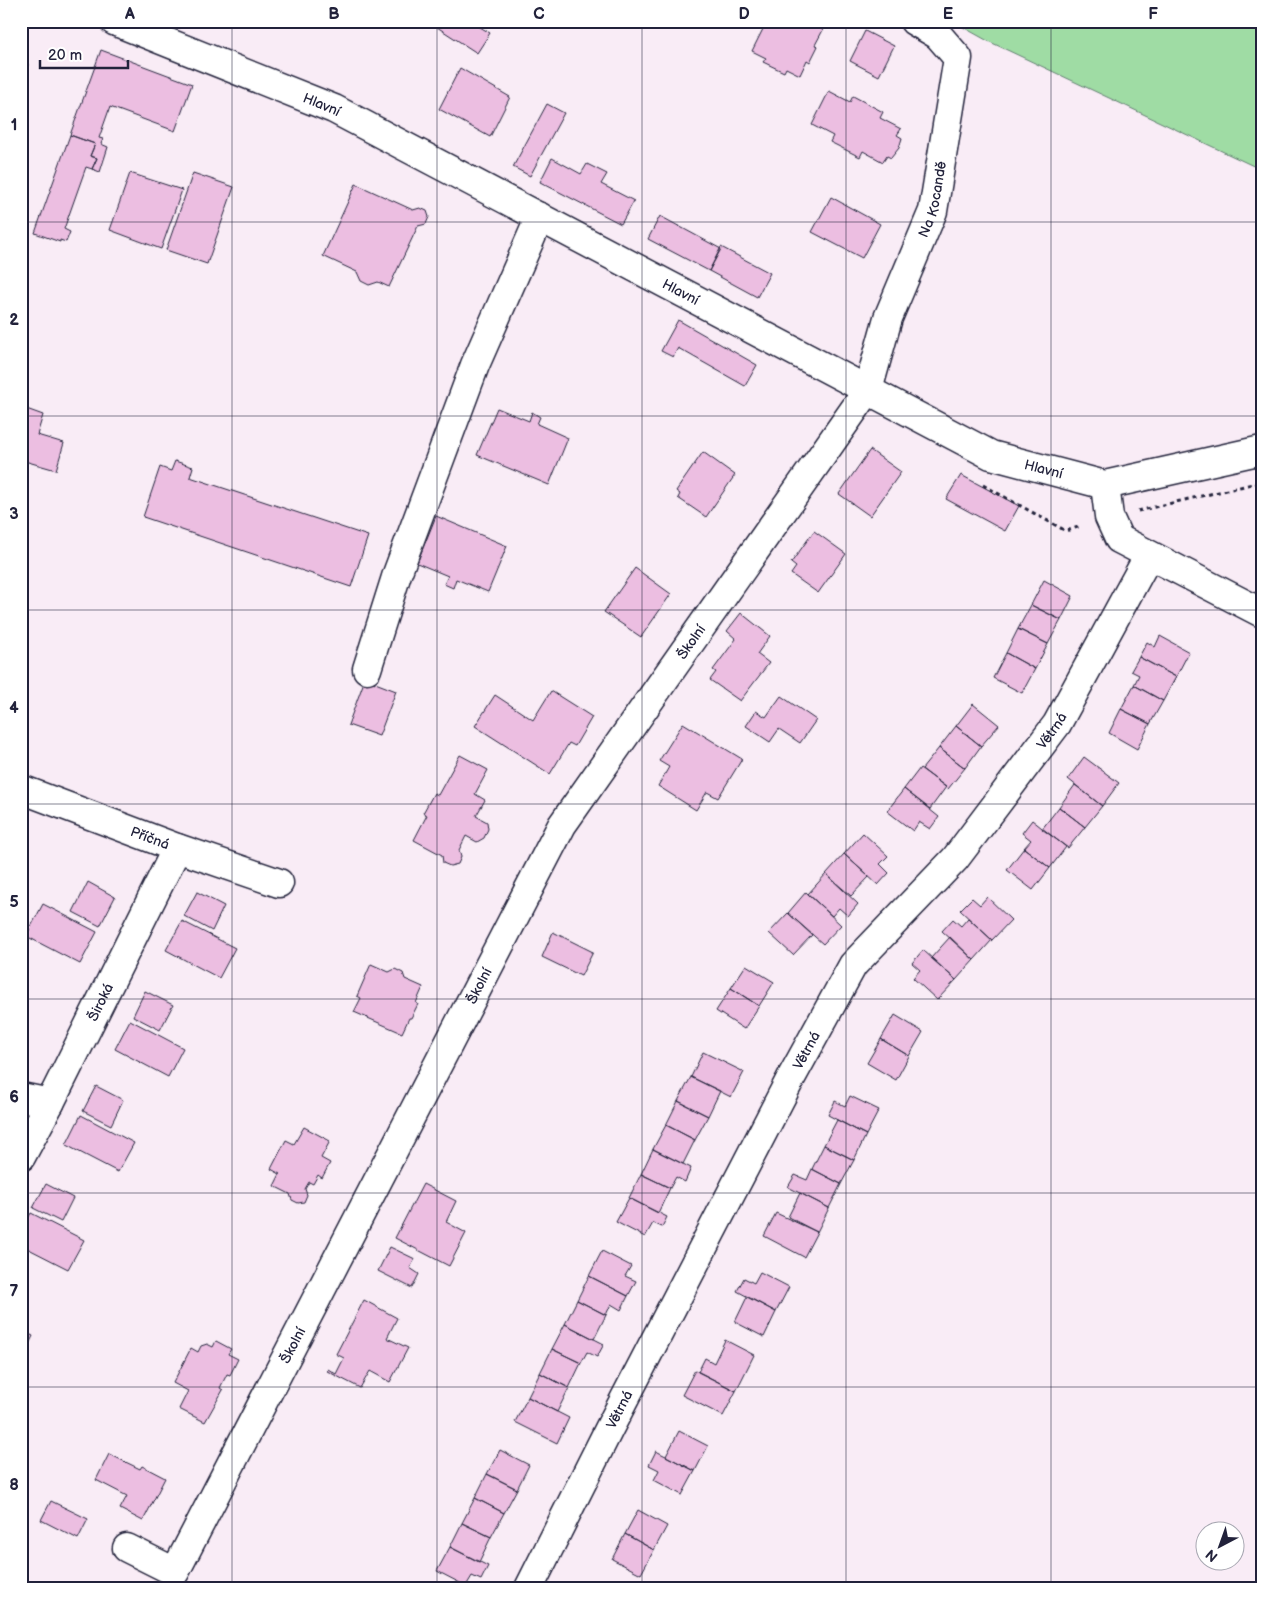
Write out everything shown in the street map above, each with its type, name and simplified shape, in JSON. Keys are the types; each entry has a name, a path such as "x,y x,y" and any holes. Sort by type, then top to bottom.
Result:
{"street":[{"name":"Hlavní","path":"114,21 334,109 991,455 1104,485 1262,450"},
{"name":"Na Kocandě","path":"868,390 888,318 933,211 958,58 938,35 914,21"},
{"path":"367,669 398,574 475,365 540,217"},
{"name":"Školní","path":"126,1548 174,1572 562,825 868,390"},
{"path":"1104,485 1109,517 1118,539 1262,613"},
{"name":"Větrná","path":"529,1588 791,1078 853,965 955,859 1057,724 1149,555"},
{"name":"Příčná","path":"21,790 177,848 279,883"},
{"name":"Široká","path":"21,1157 50,1103 177,848"},
{"path":"21,1097 50,1103"}],"green space":[{"path":"952,21 1262,21 1262,170 988,41"}],"building":[{"path":"441,21 470,21 490,33 477,53 437,27"},
{"path":"757,21 806,21 823,30 815,45 818,46 810,62 807,60 800,75 786,68 784,72 763,62 766,58 752,51 765,25"},
{"path":"865,31 894,46 879,76 850,61"},
{"path":"101,50 192,84 175,131 110,107 99,138 103,139 101,144 108,147 100,172 92,169 97,158 90,156 95,144 70,135"},
{"path":"21,63 28,64 21,97"},
{"path":"460,68 510,97 490,137 439,109"},
{"path":"829,91 850,102 853,96 883,112 880,118 901,129 897,135 902,138 899,148 891,158 887,156 883,162 863,151 860,157 830,142 833,136 812,125"},
{"path":"547,104 564,113 530,176 513,167"},
{"path":"70,135 95,144 90,156 97,158 92,169 86,167 64,229 70,232 66,242 60,240 60,242 35,233"},
{"path":"552,158 581,174 587,164 607,174 601,184 634,201 621,224 540,182"},
{"path":"130,173 182,190 161,249 110,230"},
{"path":"193,173 234,187 207,264 166,250"},
{"path":"356,184 413,210 420,208 427,211 429,217 426,224 418,226 389,287 378,282 369,285 361,281 357,272 323,256"},
{"path":"831,197 880,224 862,258 812,232"},
{"path":"660,216 721,249 709,271 648,239"},
{"path":"721,247 770,273 757,297 709,271"},
{"path":"678,320 757,365 745,386 678,348 673,357 661,351"},
{"path":"21,407 43,415 37,435 64,443 56,470 21,460"},
{"path":"497,408 529,421 532,412 540,417 537,424 568,438 549,485 477,455"},
{"path":"870,450 901,472 870,516 839,494"},
{"path":"703,452 735,475 706,517 678,498 680,494 676,491"},
{"path":"175,461 193,467 190,477 368,536 351,587 143,517 160,467 171,471"},
{"path":"961,475 1019,506 1005,531 946,499"},
{"path":"436,516 507,546 488,592 456,579 453,588 444,584 448,576 417,563"},
{"path":"814,531 846,554 818,593 791,574 796,567 791,563"},
{"path":"635,568 671,594 641,637 604,612"},
{"path":"1044,580 1073,596 1061,620 1031,605"},
{"path":"1031,605 1061,620 1048,644 1018,629"},
{"path":"741,613 770,636 757,654 769,663 740,701 710,680 716,672 713,670 736,639 727,631"},
{"path":"1018,629 1048,644 1035,669 1006,653"},
{"path":"1160,636 1189,652 1176,677 1139,657 1147,642 1155,647"},
{"path":"1006,653 1035,669 1022,693 993,678"},
{"path":"1139,657 1176,677 1163,701 1134,685 1139,675 1131,671"},
{"path":"365,679 396,691 379,736 348,725"},
{"path":"1134,685 1163,701 1150,724 1121,709"},
{"path":"551,691 592,717 575,746 569,743 550,774 475,726 495,695 533,720"},
{"path":"781,696 816,720 800,743 779,729 770,742 746,726 756,711 766,717"},
{"path":"973,704 999,725 981,746 956,726"},
{"path":"1121,709 1150,724 1137,749 1109,733"},
{"path":"683,723 742,759 718,798 707,792 696,810 658,786 669,767 659,761"},
{"path":"956,726 981,746 965,768 939,748"},
{"path":"939,748 965,768 948,789 922,769"},
{"path":"460,755 488,770 475,794 485,800 476,816 487,822 488,829 484,838 477,842 466,836 459,850 461,857 458,864 450,866 443,863 442,855 414,840 427,815 423,813 434,793 438,795"},
{"path":"1084,757 1119,783 1102,806 1068,779"},
{"path":"920,768 946,787 930,809 904,789"},
{"path":"1075,785 1102,806 1085,827 1059,807"},
{"path":"904,789 939,817 930,829 919,822 913,831 887,811"},
{"path":"1059,807 1085,827 1068,848 1042,829"},
{"path":"1032,820 1066,847 1050,868 1024,848 1031,840 1022,833"},
{"path":"863,833 888,856 880,864 889,873 878,885 844,854"},
{"path":"1024,848 1050,868 1033,890 1007,870"},
{"path":"844,854 869,877 851,896 826,874"},
{"path":"826,874 858,904 848,916 839,908 832,916 808,894"},
{"path":"88,882 115,897 100,926 73,912"},
{"path":"197,892 224,906 212,931 184,916"},
{"path":"806,892 841,925 823,944 788,913"},
{"path":"987,897 1011,920 992,940 960,910 972,898 980,905"},
{"path":"43,904 97,932 80,964 26,936"},
{"path":"788,913 812,935 793,955 769,933"},
{"path":"968,918 992,940 974,960 942,931 953,919 961,926"},
{"path":"182,921 235,948 219,978 166,950"},
{"path":"553,932 593,952 581,976 542,957"},
{"path":"950,937 974,960 956,980 931,958"},
{"path":"923,950 956,980 937,1000 913,978 920,970 912,963"},
{"path":"371,964 389,972 395,969 403,973 405,979 423,987 416,1003 418,1004 402,1033 354,1012 361,998 357,996"},
{"path":"746,965 774,982 759,1006 731,988"},
{"path":"731,988 759,1006 744,1029 716,1011"},
{"path":"145,991 173,1005 160,1030 133,1016"},
{"path":"895,1015 923,1032 909,1056 881,1039"},
{"path":"130,1020 183,1048 168,1077 115,1049"},
{"path":"881,1039 909,1056 896,1080 867,1063"},
{"path":"703,1052 744,1072 731,1097 691,1077"},
{"path":"691,1077 720,1091 708,1116 678,1101"},
{"path":"96,1086 123,1100 111,1125 83,1111"},
{"path":"850,1096 879,1110 866,1135 828,1115 835,1101 845,1106"},
{"path":"678,1101 708,1116 695,1140 666,1125"},
{"path":"81,1115 134,1143 118,1172 66,1145"},
{"path":"837,1120 866,1135 854,1160 824,1145"},
{"path":"666,1125 695,1140 683,1164 653,1149"},
{"path":"304,1127 330,1141 321,1158 330,1163 322,1178 318,1175 313,1184 309,1182 305,1189 307,1195 304,1202 298,1203 292,1200 290,1194 274,1186 280,1174 271,1169 286,1140 294,1144"},
{"path":"824,1145 854,1160 841,1184 812,1169"},
{"path":"653,1149 691,1168 685,1182 676,1177 670,1188 641,1174"},
{"path":"812,1169 841,1184 829,1208 788,1187 795,1175 807,1180"},
{"path":"641,1174 670,1188 658,1213 629,1198"},
{"path":"46,1184 73,1198 61,1222 33,1208"},
{"path":"423,1184 456,1201 446,1222 466,1233 449,1266 395,1238"},
{"path":"800,1193 829,1208 817,1232 788,1217"},
{"path":"629,1198 667,1217 662,1227 653,1223 645,1237 616,1222"},
{"path":"31,1213 84,1240 68,1269 21,1245 21,1231"},
{"path":"776,1213 817,1232 804,1257 764,1236"},
{"path":"390,1247 415,1259 410,1268 419,1274 412,1288 378,1271"},
{"path":"602,1251 631,1266 625,1276 636,1281 628,1296 589,1276"},
{"path":"760,1272 789,1287 776,1312 737,1291 744,1278 754,1283"},
{"path":"589,1276 628,1296 621,1310 611,1304 606,1315 577,1300"},
{"path":"747,1297 776,1312 764,1337 735,1322"},
{"path":"364,1300 397,1318 387,1338 408,1348 390,1382 370,1371 360,1388 327,1371 328,1369 336,1374 344,1358 336,1354"},
{"path":"577,1300 606,1315 594,1339 565,1324"},
{"path":"565,1324 604,1344 597,1357 587,1352 581,1363 552,1349"},
{"path":"21,1330 33,1336 21,1360"},
{"path":"725,1340 754,1355 736,1391 698,1372 705,1358 714,1363"},
{"path":"216,1341 231,1349 228,1354 238,1359 230,1375 227,1374 220,1388 223,1390 205,1422 179,1409 188,1391 173,1383 191,1348 198,1352 201,1346 207,1344 213,1347"},
{"path":"552,1349 581,1363 569,1388 540,1373"},
{"path":"695,1370 736,1391 723,1416 682,1395"},
{"path":"540,1373 569,1388 557,1412 528,1397"},
{"path":"528,1397 569,1418 557,1443 515,1422"},
{"path":"679,1431 708,1446 695,1471 666,1456"},
{"path":"500,1450 529,1465 517,1489 487,1474"},
{"path":"656,1451 695,1471 682,1495 654,1480 659,1470 649,1465"},
{"path":"109,1454 140,1469 142,1466 165,1478 143,1521 120,1509 127,1496 96,1480"},
{"path":"487,1474 517,1489 504,1513 475,1498"},
{"path":"475,1498 504,1513 491,1537 462,1523"},
{"path":"51,1501 88,1519 78,1539 41,1520"},
{"path":"638,1510 667,1526 654,1550 625,1534"},
{"path":"462,1523 491,1537 479,1562 450,1547"},
{"path":"625,1534 654,1550 641,1574 612,1559"},
{"path":"450,1547 488,1566 481,1580 472,1576 466,1586 437,1571"}]}
